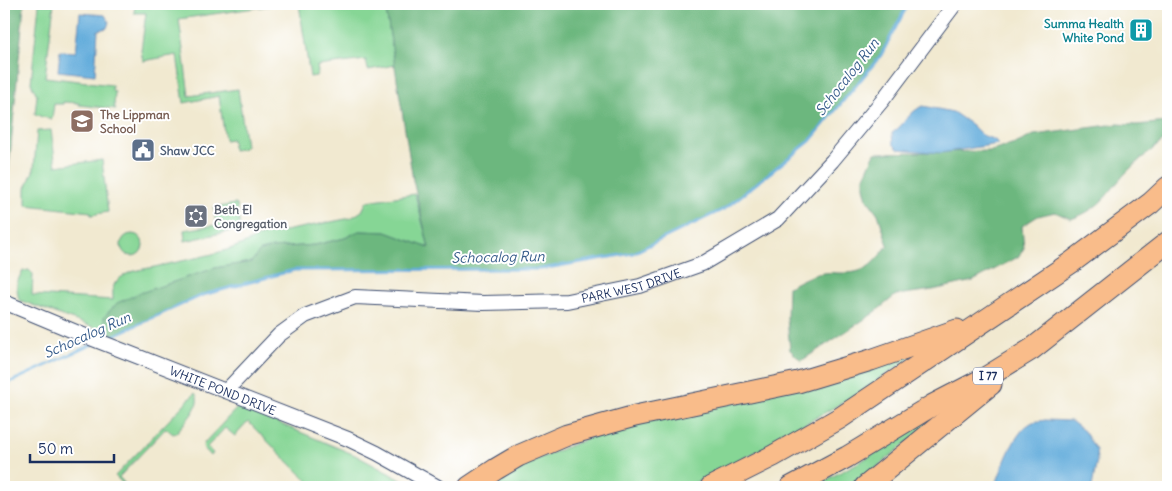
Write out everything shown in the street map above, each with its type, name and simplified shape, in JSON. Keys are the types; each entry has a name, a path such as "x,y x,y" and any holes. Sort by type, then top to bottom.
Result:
{"highway":[{"path":"711,487 773,456 840,418 1072,262 1151,203 1168,187"},
{"name":"I 77","path":"791,487 847,457 933,405 985,378 1032,349 1168,242"},
{"path":"469,487 518,456 567,435 635,416 798,382 871,360 986,320"},
{"path":"865,487 949,420 1032,349"}],"street":[{"name":"PARK WEST DRIVE","path":"226,391 279,335 305,316 356,297 483,303 567,301 640,286 702,264 778,219 832,162 882,101 955,4"},
{"name":"WHITE POND DRIVE","path":"4,302 96,341 348,439 438,487"}],"green space":[{"path":"4,4 24,4 6,200 4,203"},
{"path":"39,4 54,4 45,77 112,85 112,91 115,92 114,106 116,109 63,102 63,104 54,104 52,119 35,114 37,95 31,83"},
{"path":"135,4 282,4 179,19 189,96 238,89 246,146 243,149 233,150 232,139 225,140 219,96 184,103 177,55 143,61 141,51 146,13 134,13"},
{"path":"299,4 385,4 395,65 368,70 366,60 317,66 318,72 316,76 310,77"},
{"path":"385,4 908,4 881,55 810,141 724,209 633,253 541,269 294,270 203,295 113,336 105,330 104,317 117,303 140,293 215,268 251,262 260,251 272,248 315,245 345,238 359,231 386,232 429,248 413,180"},
{"path":"1168,122 1168,137 1136,163 1106,197 1092,209 1071,219 1055,212 1038,216 1022,226 1024,248 1018,257 973,281 933,290 896,295 874,313 801,361 790,350 787,318 788,287 819,274 849,273 863,270 878,258 888,245 878,214 867,199 864,187 864,177 875,153 991,151 1015,144 1034,135 1117,124 1136,125"},
{"path":"51,130 56,166 102,160 108,212 91,215 91,212 26,205 26,188 34,169 37,131"},
{"path":"415,194 429,248 386,232 359,231 345,238 315,245 272,248 251,262 215,268 105,330 109,333 19,300 17,285 23,271 29,270 33,274 32,295 113,300 115,284 131,272 224,251 249,242 259,236 351,218 362,211 367,201"},
{"path":"237,205 240,229 185,241 184,230 216,225 214,208"},
{"path":"132,234 140,237 143,245 140,253 132,256 124,253 121,245 124,237"},
{"path":"933,342 859,393 758,451 686,487 491,487 528,463 601,433"},
{"path":"195,393 197,403 188,419 176,433 173,434 166,428 119,477 124,485 115,476"},
{"path":"237,408 245,409 355,455 412,487 397,487 389,481 385,487 314,487 248,422 235,436 225,428 207,447 213,453 211,456 203,447 204,443"},
{"path":"946,410 853,487 813,487 863,460"}],"water":[{"path":"80,13 105,15 109,22 107,28 98,30 95,75 58,71 60,51 76,52"},
{"path":"923,106 953,112 972,125 982,135 995,140 998,144 941,153 898,149 893,144 892,133 914,111"},
{"path":"1045,420 1071,421 1084,431 1096,450 1097,460 1092,487 995,487 1014,441 1026,426 1033,422"}],"waterway":[{"name":"Schocalog Run","path":"106,339 203,295 294,270 541,269 633,253 724,209 810,141 881,55 908,4"},
{"name":"Schocalog Run","path":"4,385 93,344"}],"place":[{"name":"Summa Health White Pond","path":"1141,30"},
{"name":"The Lippman School","path":"82,121"},
{"name":"Shaw JCC","path":"143,150"},
{"name":"Beth El Congregation","path":"196,216"}]}
